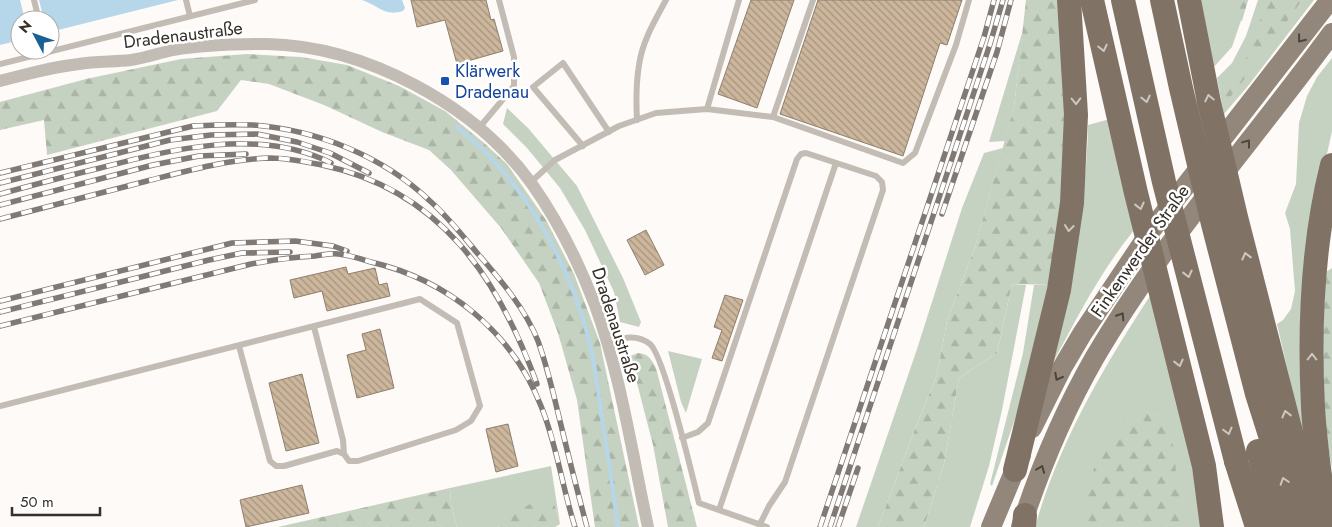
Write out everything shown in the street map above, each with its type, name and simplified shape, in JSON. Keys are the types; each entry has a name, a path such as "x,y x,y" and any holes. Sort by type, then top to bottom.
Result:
{"highway":[{"path":"1015,470 1059,290 1067,245 1074,179 1076,94 1069,0"},
{"path":"1092,0 1136,193 1202,457 1212,527"},
{"path":"1123,0 1164,182 1236,461 1257,527"},
{"path":"1149,0 1192,194 1228,341 1280,527"},
{"path":"1162,0 1213,224 1256,394 1299,527"},
{"path":"1188,0 1209,102 1236,217 1292,436 1322,527"},
{"path":"1326,527 1313,407 1312,341 1315,283 1322,220 1332,165"}],"main road":[{"name":"Finkenwerder Straße","path":"991,527 1032,429 1062,368 1118,277 1152,229 1304,36 1330,0"},
{"name":"Finkenwerder Straße","path":"1023,523 1048,453 1066,414 1095,358 1118,320 1164,253 1332,33"}],"street":[{"name":"Dradenaustraße","path":"0,81 33,72 80,64 132,60 172,50 222,44 270,44 315,49 362,62 415,85 455,109 499,146 531,182 576,259 596,307 617,380 648,527"}],"lane":[{"path":"186,0 190,16"},
{"path":"60,48 255,0"},
{"path":"479,128 514,86 514,57 499,0"},
{"path":"637,120 636,93 639,63 650,30 666,0"},
{"path":"707,109 739,0"},
{"path":"773,117 813,0"},
{"path":"531,182 555,160 637,120 656,113 707,109 773,117 903,163 915,153 956,45 969,0"},
{"path":"0,64 14,60"},
{"path":"582,146 533,87 564,63 609,132"},
{"path":"606,343 632,336 649,343 654,348 682,438 699,503 763,526 769,506 785,482 883,190 882,182 876,176 806,153 800,154 796,159 708,423 698,432 682,438"},
{"path":"719,510 836,163"},
{"path":"0,406 420,299 457,323 480,406 470,421 456,430 358,461 349,461 344,454 337,451 284,466 276,466 270,461 239,346"},
{"path":"314,327 343,440 344,454"}],"green space":[{"path":"1026,0 1058,0 1065,88 1065,193 1053,285 1012,284 997,353 959,378 944,464 924,527 878,527 937,375 947,321 975,247 1014,107"},
{"path":"1200,0 1248,0 1232,47 1212,69"},
{"path":"1230,0 1248,0 1242,21 1234,16"},
{"path":"1258,0 1314,0 1224,114 1217,78 1232,63 1246,36"},
{"path":"1265,0 1302,0 1261,58 1223,106 1219,86 1230,79 1246,60 1255,37"},
{"path":"1023,30 1014,107 1005,141 989,142"},
{"path":"247,54 301,57 347,65 399,86 445,111 507,164 546,220 574,274 600,343 639,527 595,527 577,400 558,333 539,283 501,228 451,170 429,150 382,132 324,105 269,84 241,80 217,111 47,155 44,120 0,130 0,102 86,79 181,59"},
{"path":"1332,58 1332,131 1325,163 1304,441 1277,324 1283,320 1291,309 1295,291 1290,229 1285,213 1296,184 1299,123 1307,96 1317,77"},
{"path":"507,108 528,128 577,186 623,278 641,322 639,327 620,322 614,292 585,230 560,188 527,148 503,124"},
{"path":"1110,119 1135,229 1099,280 1049,370 1068,279 1084,187 1088,125"},
{"path":"1003,148 975,247 947,321 937,375 878,527 856,527 917,349 962,208 984,153"},
{"path":"1332,268 1332,468 1325,420 1322,370 1326,272"},
{"path":"1012,284 1026,285 1002,410 989,466 970,527 924,527 944,464 959,378 997,353"},
{"path":"1034,285 1053,285 1018,410 992,486 990,484 1023,353"},
{"path":"1152,293 1178,394 1204,527 1035,527 1045,496 1070,435 1100,377"},
{"path":"668,351 702,359 686,413 681,402"},
{"path":"638,353 645,354 656,368 697,527 668,527 653,445 630,356"},
{"path":"1152,399 1164,418 1175,451 1176,478 1180,498 1187,516 1183,527 1084,527 1082,510 1093,471 1103,445 1118,425"},
{"path":"551,466 560,524 555,506 508,520 497,527 457,527 451,504 450,488"},
{"path":"450,488 451,504 457,527 278,527"},
{"path":"546,499 555,506 560,524 555,527 497,527 528,505"}],"water":[{"path":"0,0 20,0 22,10 10,10 10,42 0,45"},
{"path":"39,0 178,0 60,30 60,10 42,10"},
{"path":"362,0 402,0 405,8 403,11 391,13"}],"building":[{"path":"411,0 486,0 491,20 494,19 503,51 457,64 445,20 417,27"},
{"path":"751,0 794,0 757,108 718,94"},
{"path":"818,0 962,0 947,45 940,43 903,156 780,114"},
{"path":"646,230 664,265 645,275 627,240"},
{"path":"346,267 348,274 375,268 379,285 387,283 390,296 327,311 322,291 294,298 290,280"},
{"path":"725,295 743,300 722,361 712,358 722,330 714,327"},
{"path":"380,329 394,388 357,398 347,355 366,350 362,334"},
{"path":"302,374 319,443 286,451 269,383"},
{"path":"508,424 518,466 496,472 486,429"},
{"path":"302,485 309,513 246,527 240,500"}],"waterway":[{"path":"457,127 484,151 521,195 549,239 572,287 581,311 593,356 618,527"}],"railway":[{"path":"820,527 984,37 994,0"},
{"path":"830,527 1003,0"},
{"path":"942,214 997,52 1011,0"},
{"path":"0,173 193,126 230,125 277,128 325,139 370,158 392,171 412,185 449,220 503,284 527,318 538,341 547,369 587,527"},
{"path":"0,183 170,140 211,135 257,134 297,142 330,153 369,173"},
{"path":"0,194 157,154 216,145 246,144 275,146 303,152 331,163"},
{"path":"0,205 153,165 199,156 246,154"},
{"path":"0,219 192,170 254,159 290,159 322,165 364,177 400,195 432,217 459,244 483,274 504,308 537,384"},
{"path":"0,301 232,243 295,241 333,246 347,251"},
{"path":"0,312 242,253 290,252"},
{"path":"0,326 251,264 275,260 335,254 355,257 399,270 451,296 474,313 495,333 513,355 529,379 547,421 575,527"},
{"path":"838,527 858,468"}],"place":[{"name":"Klärwerk Dradenau","path":"445,81"}]}
